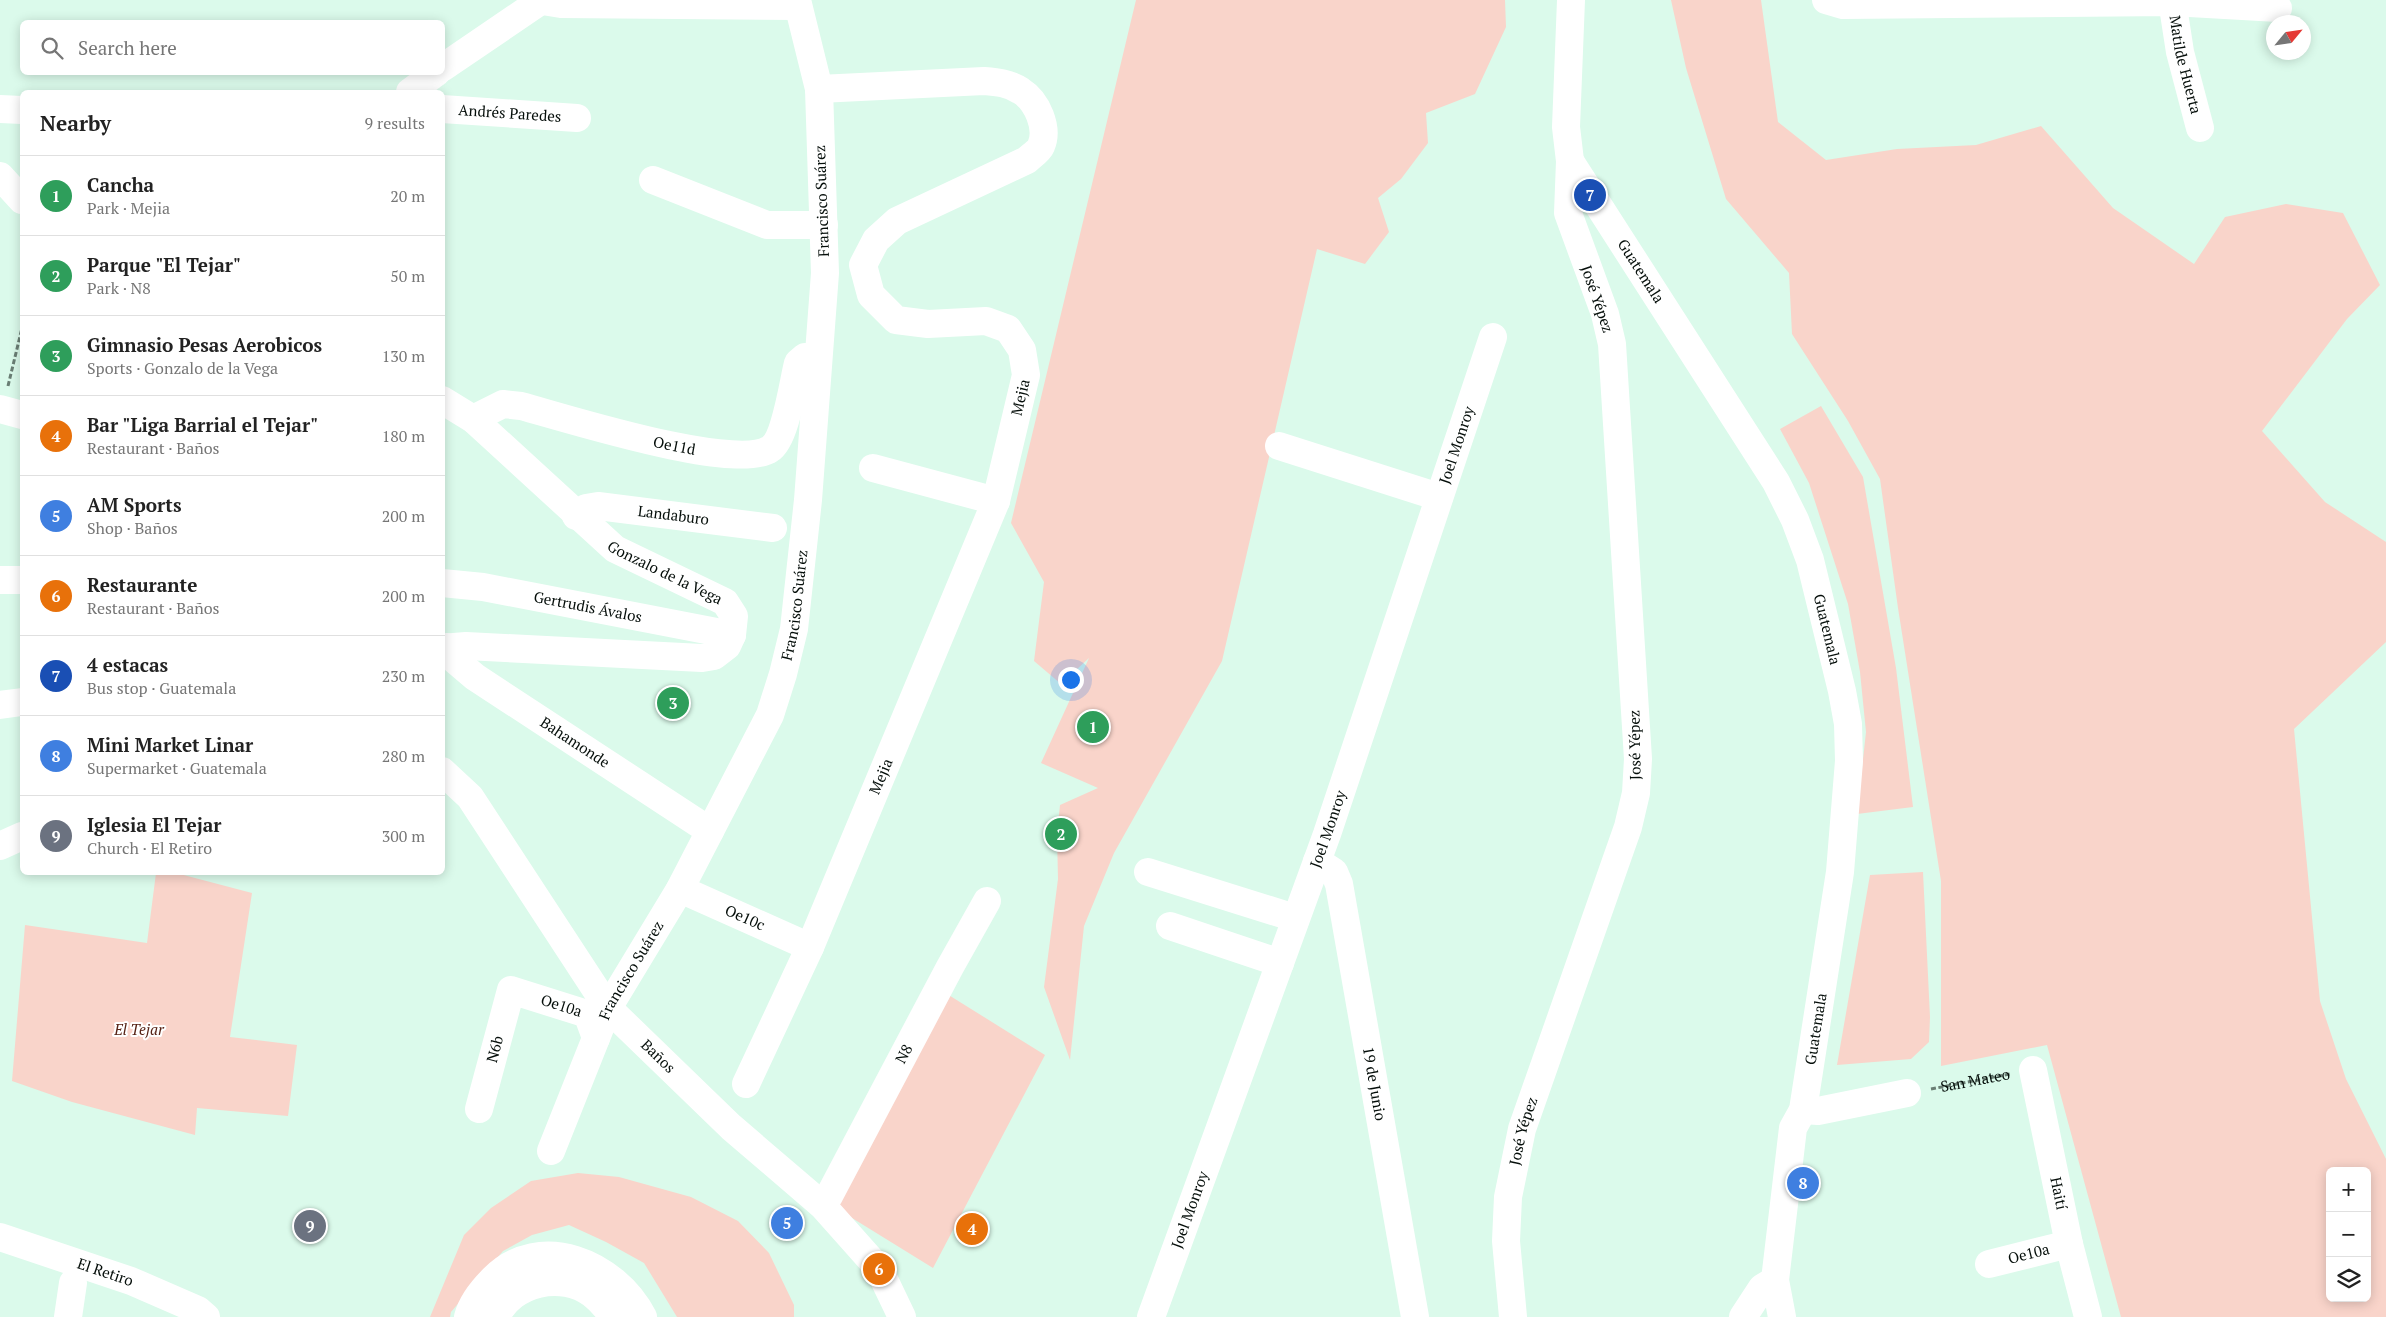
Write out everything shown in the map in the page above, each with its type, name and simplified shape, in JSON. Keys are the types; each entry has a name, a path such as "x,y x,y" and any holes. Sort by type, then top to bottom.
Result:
{"street":[{"path":"536,0 561,4 798,3"},
{"path":"445,66 541,0"},
{"path":"1826,0 1842,5 2172,1 2278,8"},
{"name":"Matilde Huerta","path":"2172,1 2180,52 2200,128"},
{"name":"Francisco Suárez","path":"551,1151 608,1008 680,889 770,715 783,674 794,628 808,500 817,358 825,273 819,89 798,3"},
{"name":"Guatemala","path":"1574,5 1566,127 1570,161 1776,482 1795,520 1810,560 1840,681 1848,724 1849,761 1841,862 1803,1110 1793,1128 1775,1280 1782,1317"},
{"path":"413,90 433,75"},
{"name":"Mejia","path":"746,1084 810,947 996,501 1026,374 1022,350 1008,329 986,321 928,324 896,320 871,294 863,265 876,240 897,221 1027,160 1041,147 1044,128 1036,108 1023,92 1005,83 984,81 819,89"},
{"path":"0,109 20,110"},
{"name":"Andrés Paredes","path":"445,109 577,118"},
{"name":"José Yépez","path":"1513,1317 1506,1241 1508,1197 1522,1129 1628,827 1636,792 1638,759 1612,344 1605,314 1568,213 1570,161"},
{"path":"0,176 20,198"},
{"path":"653,180 767,225 824,225"},
{"name":"Joel Monroy","path":"1152,1317 1317,861 1493,337"},
{"name":"Oe11d","path":"473,419 503,404 521,406 698,452 756,454 771,448 780,437 798,363 805,357 817,358"},
{"name":"Gonzalo de la Vega","path":"445,402 473,419 576,516 615,549 725,602 734,616 732,635"},
{"path":"1279,446 1439,498"},
{"path":"873,468 996,501"},
{"name":"Landaburo","path":"576,516 586,508 598,506 773,528"},
{"name":"Gertrudis Ávalos","path":"446,577 483,587 732,635"},
{"path":"0,580 20,580"},
{"path":"445,648 466,646 702,658 714,656 727,646 732,635"},
{"name":"Bahamonde","path":"445,649 454,660 475,677 710,831"},
{"path":"0,705 20,702"},
{"name":"Baños","path":"445,775 470,797 608,1008 731,1127 822,1205 879,1269 902,1317"},
{"path":"0,846 20,837"},
{"name":"19 de Junio","path":"1317,861 1334,872 1339,884 1415,1317"},
{"path":"1148,872 1295,918"},
{"name":"Oe10c","path":"680,889 810,947"},
{"name":"N8","path":"822,1205 830,1196 950,967 987,901"},
{"path":"1170,926 1280,963"},
{"name":"Oe10a","path":"511,990 584,1013 588,1016 596,1038"},
{"name":"N6b","path":"480,1108 511,990"},
{"name":"Haití","path":"2033,1070 2069,1244 2088,1317"},
{"path":"1803,1110 1818,1111 1917,1091"},
{"name":"El Retiro","path":"0,1237 131,1281 198,1310 206,1317"},
{"name":"Oe10a","path":"1989,1264 2069,1244"},
{"path":"468,1317 481,1291 503,1269 523,1258 551,1254 569,1256 598,1269 617,1284 637,1305 643,1317"},
{"path":"1743,1317 1762,1288 1775,1280"},
{"path":"496,1317 500,1308 522,1288 541,1283 560,1282 574,1285 591,1293 604,1304 613,1317"},
{"path":"68,1317 73,1283"}],"path":[{"path":"8,412 20,340"},
{"name":"San Mateo","path":"1917,1091 2033,1070"}],"green space":[{"path":"1136,0 1505,0 1506,27 1475,94 1426,113 1428,143 1401,179 1378,198 1389,232 1365,264 1317,249 1222,661 1114,853 1084,926 1070,1060 1044,987 1058,879 1057,834 1060,805 1098,788 1041,763 1089,658 1061,684 1034,661 1044,582 1011,523"},
{"path":"1671,0 1761,0 1778,122 1826,160 1897,149 1976,145 2041,126 2113,208 2194,264 2225,217 2286,204 2343,213 2380,285 2347,319 2262,431 2325,502 2386,542 2386,642 2294,729 2320,1001 2346,1079 2386,1159 2386,1317 2121,1317 2047,1045 1941,1066 1941,881 1898,608 1880,479 1848,421 1792,334 1789,273 1726,199 1686,68"},
{"path":"1821,406 1863,477 1896,668 1913,807 1857,814 1866,732 1860,672 1848,604 1809,483 1780,429"},
{"path":"1923,872 1930,1017 1929,1042 1911,1059 1837,1065 1870,875"},
{"name":"El Tejar","path":"156,875 184,875 252,893 230,1037 297,1045 288,1116 197,1108 195,1135 72,1102 12,1081 25,925 147,943"},
{"path":"939,989 1045,1055 933,1268 831,1205"},
{"path":"578,1173 619,1177 691,1197 738,1221 769,1253 794,1305 794,1317 677,1317 644,1263 606,1242 569,1225 532,1235 503,1251 451,1312 450,1317 430,1317 464,1235 491,1208 531,1181"}],"place":[{"name":"4 estacas","path":"1590,195"},
{"name":"Gimnasio Pesas Aerobicos","path":"673,703"},
{"name":"Cancha","path":"1093,727"},
{"name":"Parque \"El Tejar\"","path":"1061,834"},
{"name":"Mini Market Linar","path":"1803,1183"},
{"name":"AM Sports","path":"787,1223"},
{"name":"Iglesia El Tejar","path":"310,1226"},
{"name":"Bar \"Liga Barrial el Tejar\"","path":"972,1229"},
{"name":"Restaurante","path":"879,1269"}]}
